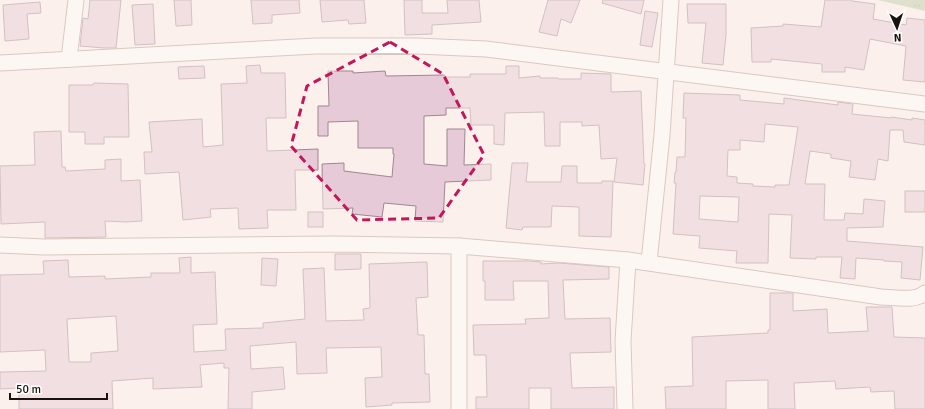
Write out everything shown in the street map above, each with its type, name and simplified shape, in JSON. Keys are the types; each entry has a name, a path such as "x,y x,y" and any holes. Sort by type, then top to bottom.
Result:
{"street":[{"path":"68,59 76,0"},
{"path":"649,262 662,135 671,0"},
{"path":"0,63 316,46 417,46 486,49 925,104"},
{"path":"0,245 44,247 335,244 459,246 649,262 881,297 911,298 923,295 925,293"},
{"path":"459,246 460,409"},
{"path":"624,409 623,341 628,260"}],"highlighted area":[{"path":"390,42 443,74 484,155 439,218 357,220 291,146 307,86"}],"green space":[{"path":"878,0 925,0 925,11"}],"building":[{"path":"90,0 121,0 116,48 80,46 83,18 88,19"},
{"path":"174,0 191,0 192,25 176,26"},
{"path":"251,0 299,0 300,13 272,15 272,23 253,24"},
{"path":"320,0 364,0 366,23 349,24 348,20 322,22"},
{"path":"404,0 422,0 422,13 448,13 447,0 479,0 481,22 432,25 432,34 405,35"},
{"path":"548,0 580,0 571,23 561,19 557,36 539,32"},
{"path":"603,0 644,0 641,14 602,3"},
{"path":"825,0 852,0 875,4 873,19 906,25 907,18 925,20 925,82 903,80 906,46 870,39 864,70 845,67 845,72 822,72 822,64 771,59 771,62 752,62 751,28 783,26 783,24 821,27"},
{"path":"40,2 41,13 27,14 29,39 5,41 3,5"},
{"path":"153,4 155,44 135,45 132,5"},
{"path":"687,4 726,4 726,35 723,65 702,63 706,23 688,23"},
{"path":"645,11 658,13 652,47 640,45"},
{"path":"260,65 261,73 285,73 286,118 266,118 267,151 318,149 318,170 295,170 296,210 267,210 268,228 239,229 238,208 210,209 211,217 183,220 179,172 145,174 144,152 152,152 149,122 202,119 203,147 223,145 221,84 247,83 246,66"},
{"path":"204,66 205,78 179,79 178,67"},
{"path":"506,66 519,66 519,78 540,76 540,78 581,79 581,73 611,74 611,92 641,91 645,164 643,185 614,182 617,158 601,159 599,125 582,126 582,122 560,122 560,146 545,146 544,112 505,113 504,145 494,144 494,125 471,125 470,108 446,108 446,115 424,116 424,164 447,166 447,129 465,129 464,165 491,164 491,180 445,182 443,222 415,221 416,206 384,203 382,217 352,214 353,208 323,209 322,164 344,163 344,171 392,177 394,154 393,148 358,148 358,121 328,122 328,136 318,136 318,106 329,106 328,71 353,71 353,73 385,71 386,76 445,75 445,77 470,77 470,74 506,74"},
{"path":"94,83 128,84 129,137 104,137 104,144 85,144 85,132 69,132 69,85 93,85"},
{"path":"684,93 740,95 740,100 784,104 784,98 838,105 838,102 853,104 852,114 925,120 925,145 904,142 903,130 890,130 888,161 878,159 875,180 849,177 851,161 831,158 831,154 810,151 805,184 825,184 824,220 844,220 845,213 863,214 864,199 885,201 883,227 847,228 847,241 923,247 920,280 901,278 902,262 856,258 855,279 840,278 842,257 816,257 816,259 790,258 792,215 769,214 768,263 736,263 737,251 699,248 700,236 673,234 676,183 674,183 677,157 685,157 686,118 683,118","holes":["765,124 798,127 789,185 775,185 775,187 753,186 753,184 737,183 737,177 727,176 728,150 740,150 740,140 764,142","700,196 739,197 738,222 699,219"]},
{"path":"61,131 62,167 65,167 66,171 105,169 105,160 121,159 121,181 140,180 142,221 105,221 106,237 45,238 45,222 1,224 0,166 35,165 34,132"},
{"path":"512,163 528,163 526,182 561,182 562,166 577,166 577,183 602,183 602,181 613,181 611,237 579,236 579,207 552,206 551,227 523,227 522,230 506,228"},
{"path":"905,191 925,191 925,212 905,212"},
{"path":"308,212 323,212 323,227 308,227"},
{"path":"335,254 361,254 361,269 335,270"},
{"path":"191,257 191,273 215,272 217,324 193,325 194,352 226,350 225,329 263,328 263,323 305,319 303,269 324,268 326,321 364,320 363,309 370,308 369,264 427,262 428,297 416,298 418,335 424,335 425,374 429,374 430,402 392,403 392,405 366,407 365,378 382,377 381,347 326,348 327,373 297,374 296,342 250,346 251,369 283,367 285,389 252,392 252,409 228,409 229,368 224,368 224,363 200,365 202,387 153,389 153,378 112,381 113,409 19,409 19,388 0,389 0,372 46,371 45,350 0,352 0,275 44,274 43,261 68,260 69,277 105,276 105,279 151,277 151,273 180,273 179,258","holes":["116,316 118,351 91,353 91,362 69,362 67,319"]},
{"path":"262,258 278,259 276,286 261,285"},
{"path":"483,261 530,261 541,262 541,264 559,263 609,267 609,279 563,280 565,319 610,318 611,352 570,353 572,388 614,387 614,409 551,409 551,388 529,388 529,409 476,409 476,397 487,397 486,355 474,355 473,325 526,324 525,319 549,318 548,281 513,281 514,300 485,300"},
{"path":"770,293 793,293 793,311 827,309 828,333 868,331 866,307 892,307 894,337 925,338 925,409 895,409 894,391 871,392 870,387 836,389 835,381 794,383 795,409 768,409 768,380 726,381 726,409 666,409 665,387 693,386 692,337 768,333 768,330 770,330"}]}
